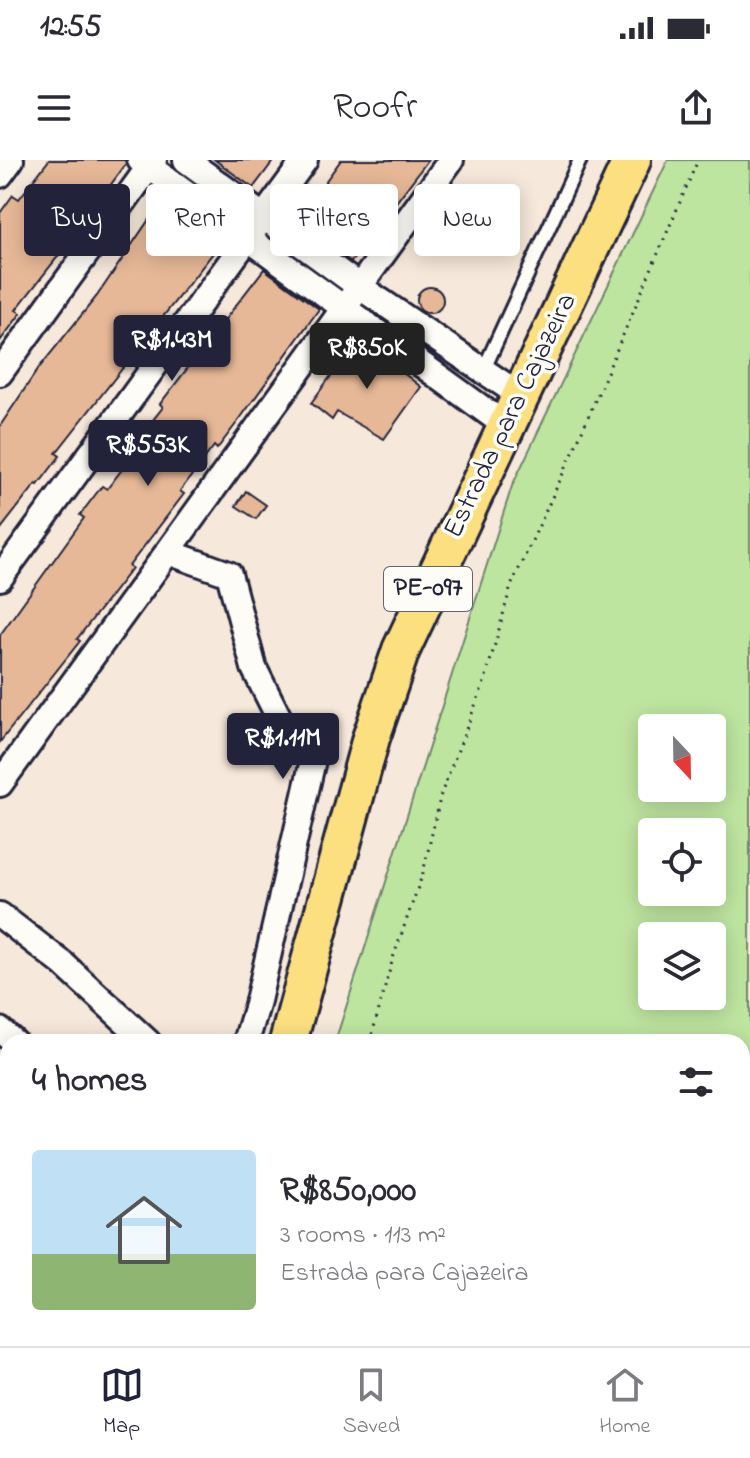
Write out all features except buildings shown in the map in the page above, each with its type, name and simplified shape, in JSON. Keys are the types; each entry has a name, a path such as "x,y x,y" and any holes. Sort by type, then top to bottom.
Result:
{"main road":[{"name":"Estrada para Cajazeira","path":"290,1034 371,738 392,675 417,612 632,160"}],"street":[{"path":"0,175 11,160"},
{"path":"186,160 360,287 483,371 513,410"},
{"path":"254,230 305,160"},
{"path":"0,784 451,160"},
{"path":"0,373 148,162 177,184"},
{"path":"254,244 344,311 513,410"},
{"path":"0,578 236,256"},
{"path":"168,552 229,574 254,668 286,732 313,760 248,1034"},
{"path":"0,915 62,963 139,1034"}],"lane":[{"path":"483,371 580,160"}],"path":[{"path":"372,1034 393,958 423,873 441,794 485,680 511,586 573,452 698,160"}],"green space":[{"path":"668,160 750,160 750,1034 338,1034 512,486"}]}
